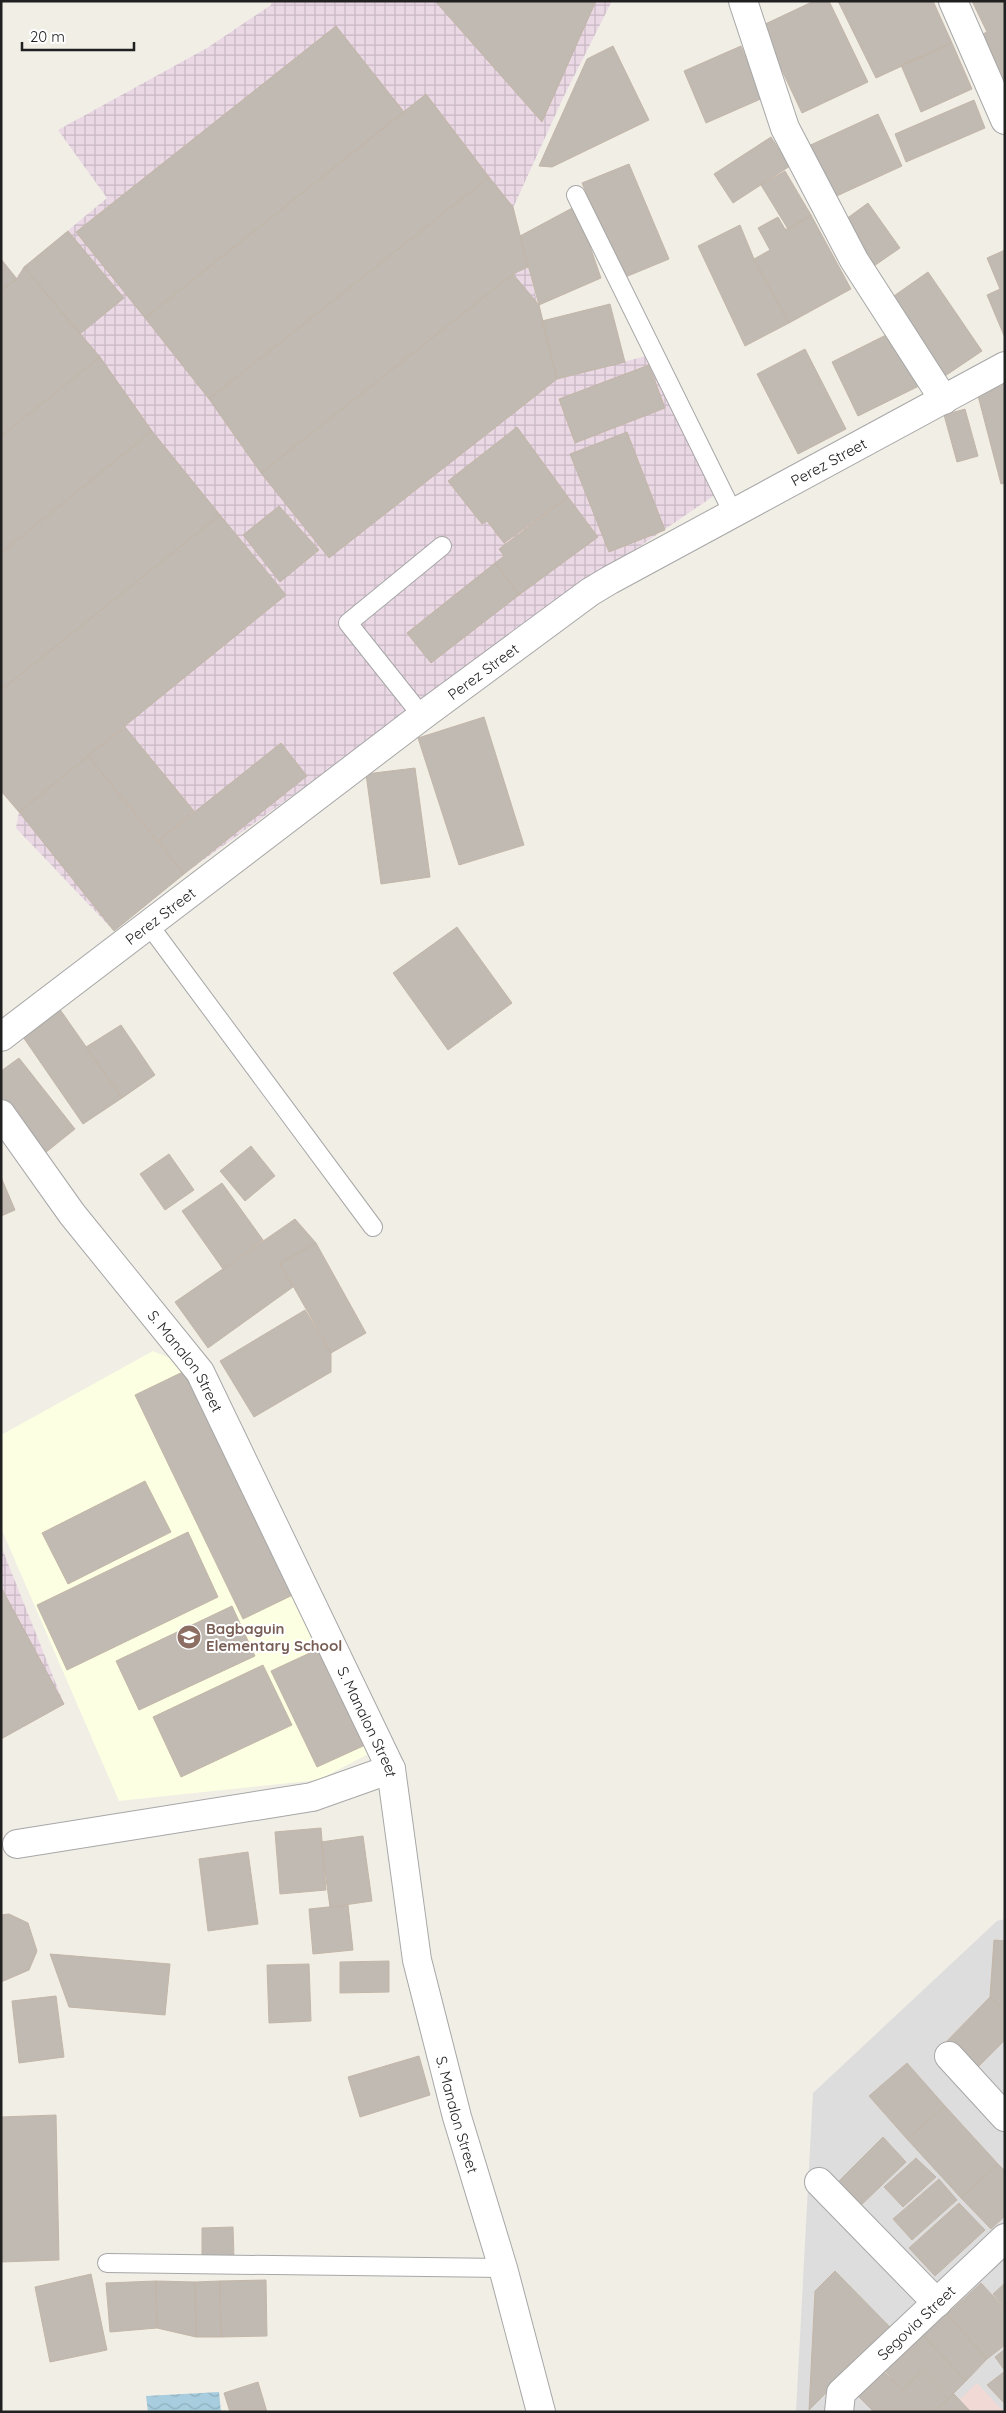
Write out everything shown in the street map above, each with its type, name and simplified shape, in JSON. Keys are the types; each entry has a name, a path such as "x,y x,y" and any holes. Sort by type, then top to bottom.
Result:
{"street":[{"path":"743,1 785,128 854,260 944,400"},
{"path":"953,1 1005,120"},
{"name":"Perez Street","path":"1,1038 422,716 610,580 1005,366"},
{"name":"S. Manalon Street","path":"1,1114 72,1214 200,1372 391,1769 417,1960 457,2117 503,2268 541,2412"},
{"path":"17,1844 312,1798 391,1769"},
{"path":"949,2056 1005,2117"},
{"path":"819,2182 937,2303"},
{"name":"Segovia Street","path":"839,2412 841,2393 1005,2238"}],"lane":[{"path":"576,195 733,513"},
{"path":"422,716 348,622 442,546"},
{"path":"150,925 373,1226"},
{"path":"107,2263 503,2268"}],"shaded area":[{"path":"272,1 612,1 563,98 513,208 557,379 650,355 715,495 605,570 184,874 114,931 16,828 19,812 14,281 24,267 107,198 58,130 207,48 271,5"},
{"name":"Bagbaguin Elementary School","path":"153,1351 193,1368 384,1746 318,1780 119,1801 1,1528 1,1435"},
{"path":"1,1546 64,1704 1,1739"},
{"path":"1005,1919 1005,2412 796,2412 813,2093 997,1921"},
{"path":"977,2383 1004,2412 971,2412 960,2399"}],"water":[{"path":"219,2392 221,2412 148,2412 146,2396"}],"building":[{"path":"435,1 596,1 542,122"},
{"path":"814,1 829,1 868,82 802,113 761,26"},
{"path":"838,1 933,1 952,43 876,78"},
{"path":"972,1 1005,1 1005,82 996,87 972,39 987,32"},
{"path":"336,26 404,112 145,318 76,232"},
{"path":"952,43 972,89 921,112 901,65"},
{"path":"613,46 649,120 552,167 539,166 587,59"},
{"path":"741,46 763,98 706,123 684,71"},
{"path":"426,94 489,177 209,399 145,318"},
{"path":"974,100 985,128 906,162 895,134"},
{"path":"878,114 902,166 828,200 804,148"},
{"path":"771,137 790,166 733,203 714,174"},
{"path":"629,164 669,259 623,278 582,183"},
{"path":"785,171 811,215 788,229 761,185"},
{"path":"489,177 513,207 528,267 513,274 261,473 209,399"},
{"path":"868,203 900,248 874,266 842,222"},
{"path":"576,206 601,278 539,305 520,236"},
{"path":"811,215 851,289 789,323 754,259 770,250 758,228 778,217 785,229 788,229"},
{"path":"740,225 754,259 789,323 745,346 698,246"},
{"path":"68,231 124,298 80,334 24,267"},
{"path":"1005,250 1005,338 987,295 1000,289 987,258"},
{"path":"1,259 17,279 1,291"},
{"path":"24,267 100,357 1,436 1,291 17,279"},
{"path":"928,272 982,351 945,376 891,298"},
{"path":"513,274 539,305 557,379 329,558 261,473"},
{"path":"610,304 625,362 557,379 542,321"},
{"path":"892,332 919,386 858,416 832,362"},
{"path":"805,349 846,429 798,454 757,374"},
{"path":"100,357 152,431 1,553 1,436"},
{"path":"649,365 665,408 575,443 559,399"},
{"path":"1005,381 1005,483 1001,484 976,388"},
{"path":"965,409 978,456 957,462 944,415"},
{"path":"517,427 568,497 504,543 487,521 482,524 448,481"},
{"path":"152,431 220,515 1,690 1,553"},
{"path":"627,432 665,530 609,552 570,454"},
{"path":"568,497 598,537 519,595 495,563 504,556 499,549"},
{"path":"279,506 319,550 280,582 243,535"},
{"path":"220,515 286,595 19,812 1,791 1,690"},
{"path":"495,563 519,595 431,663 407,633"},
{"path":"484,717 524,845 459,865 418,738"},
{"path":"125,727 194,811 158,841 88,756"},
{"path":"281,743 307,776 184,874 158,841"},
{"path":"88,756 184,874 114,931 19,812"},
{"path":"415,768 430,877 381,884 366,774"},
{"path":"457,927 512,1003 448,1050 393,973"},
{"path":"59,1008 122,1098 83,1124 21,1034"},
{"path":"121,1025 155,1075 122,1098 86,1047"},
{"path":"19,1058 75,1129 45,1153 1,1098 1,1071"},
{"path":"251,1146 275,1176 245,1201 220,1171"},
{"path":"169,1154 194,1190 165,1210 140,1174"},
{"path":"1,1177 15,1210 1,1216"},
{"path":"222,1183 263,1240 223,1269 182,1211"},
{"path":"295,1219 316,1243 280,1263 293,1287 208,1348 175,1302"},
{"path":"316,1243 366,1333 331,1353 280,1263"},
{"path":"305,1310 331,1353 331,1372 254,1417 220,1361"},
{"path":"191,1368 299,1592 243,1619 135,1395"},
{"path":"145,1481 171,1532 68,1584 42,1533"},
{"path":"188,1532 218,1597 67,1670 37,1605"},
{"path":"1,1587 64,1704 1,1739"},
{"path":"232,1606 255,1656 139,1710 116,1661"},
{"path":"327,1645 372,1742 317,1767 271,1671"},
{"path":"263,1665 292,1725 181,1777 153,1717"},
{"path":"321,1828 326,1890 280,1894 275,1832"},
{"path":"363,1836 372,1901 330,1907 321,1842"},
{"path":"248,1852 258,1924 208,1931 199,1859"},
{"path":"348,1905 353,1950 313,1954 309,1909"},
{"path":"9,1914 28,1923 37,1951 29,1970 1,1982 1,1915"},
{"path":"994,1940 1005,1941 1005,2011 990,1997"},
{"path":"50,1954 170,1964 165,2015 69,2007"},
{"path":"389,1961 389,1992 340,1993 340,1962"},
{"path":"309,1964 311,2021 269,2023 267,1965"},
{"path":"56,1996 64,2057 19,2063 12,2001"},
{"path":"990,1997 1005,2011 1005,2040 974,2071 945,2043"},
{"path":"419,2056 430,2095 360,2117 348,2077"},
{"path":"907,2063 945,2106 907,2139 869,2096"},
{"path":"945,2106 998,2164 961,2198 907,2139"},
{"path":"56,2115 59,2260 1,2262 1,2117"},
{"path":"883,2137 906,2162 857,2209 834,2186"},
{"path":"916,2158 936,2177 903,2207 884,2187"},
{"path":"998,2164 1005,2171 1005,2216 991,2229 961,2198"},
{"path":"939,2179 957,2200 912,2240 893,2219"},
{"path":"959,2203 985,2230 935,2276 909,2248"},
{"path":"233,2227 234,2259 202,2260 202,2228"},
{"path":"835,2271 891,2328 809,2410 815,2291"},
{"path":"91,2274 107,2350 50,2362 35,2287"},
{"path":"266,2280 267,2336 221,2337 220,2281"},
{"path":"156,2281 157,2328 110,2332 106,2283"},
{"path":"156,2281 195,2282 196,2337 157,2328"},
{"path":"220,2281 221,2337 196,2337 195,2282"},
{"path":"981,2283 1005,2309 1005,2345 987,2359 947,2314"},
{"path":"1005,2283 1005,2308 993,2294"},
{"path":"947,2314 987,2359 966,2381 923,2335"},
{"path":"923,2335 966,2381 948,2399 921,2372 902,2390 885,2371"},
{"path":"1005,2349 1005,2371 995,2357"},
{"path":"882,2370 902,2390 921,2372 948,2399 933,2412 874,2412 857,2395"},
{"path":"1005,2371 1005,2404 987,2385"},
{"path":"258,2382 267,2412 230,2412 224,2393"},
{"path":"953,2393 971,2412 933,2412 948,2399"}],"place":[{"name":"Bagbaguin Elementary School","path":"189,1637"}]}
